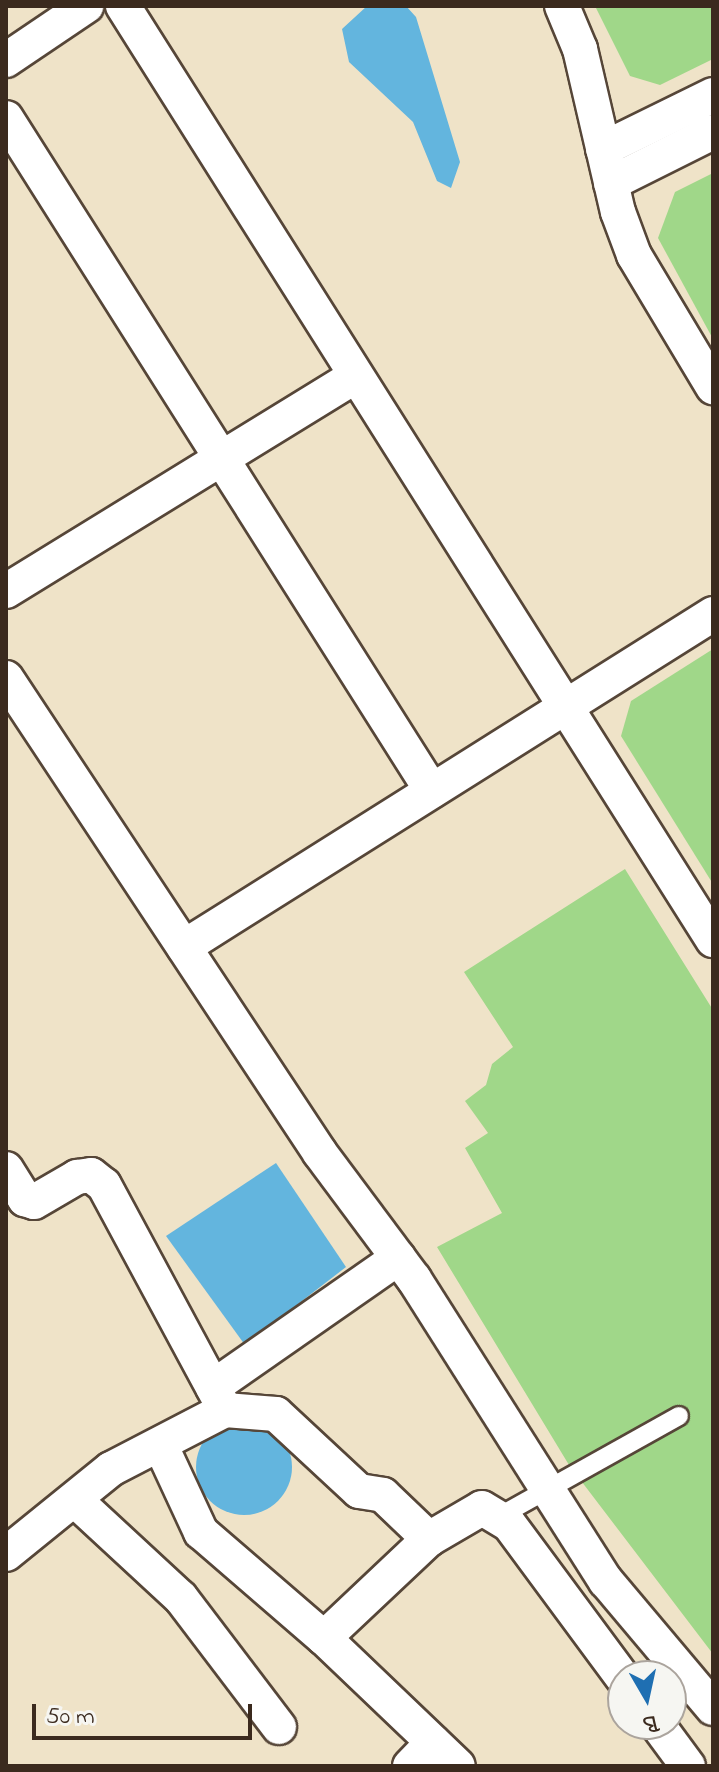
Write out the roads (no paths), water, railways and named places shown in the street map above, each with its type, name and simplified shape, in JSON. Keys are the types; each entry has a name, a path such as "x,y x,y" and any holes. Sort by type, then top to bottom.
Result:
{"street":[{"path":"6,60 86,6"},
{"path":"123,6 354,377 713,940"},
{"path":"562,6 580,49 611,183 634,255 713,387"},
{"path":"603,149 713,95"},
{"path":"6,118 432,791"},
{"path":"611,183 713,132"},
{"path":"6,591 354,377"},
{"path":"184,947 713,614"},
{"path":"6,678 320,1153 398,1258 606,1581 713,1708"},
{"path":"6,1169 25,1199 34,1202 77,1177 91,1175 104,1185 219,1399 276,1414 359,1491 383,1495 429,1539"},
{"path":"6,1554 111,1469 161,1446 398,1258"},
{"path":"161,1446 201,1532 324,1638 458,1766"},
{"path":"75,1500 181,1598 279,1727"},
{"path":"324,1638 429,1539 482,1508 500,1516 609,1660"},
{"path":"667,1740 682,1764"},
{"path":"410,1766 433,1742"}],"lane":[{"path":"500,1516 679,1416"}],"water":[{"path":"367,6 406,6 416,17 460,162 451,188 437,181 413,122 349,62 342,29"},
{"path":"276,1163 346,1267 245,1345 166,1236"},
{"path":"244,1419 262,1422 278,1433 289,1449 292,1467 289,1485 278,1501 262,1512 244,1515 226,1512 210,1501 199,1485 196,1467 199,1449 210,1433 226,1422"}]}
